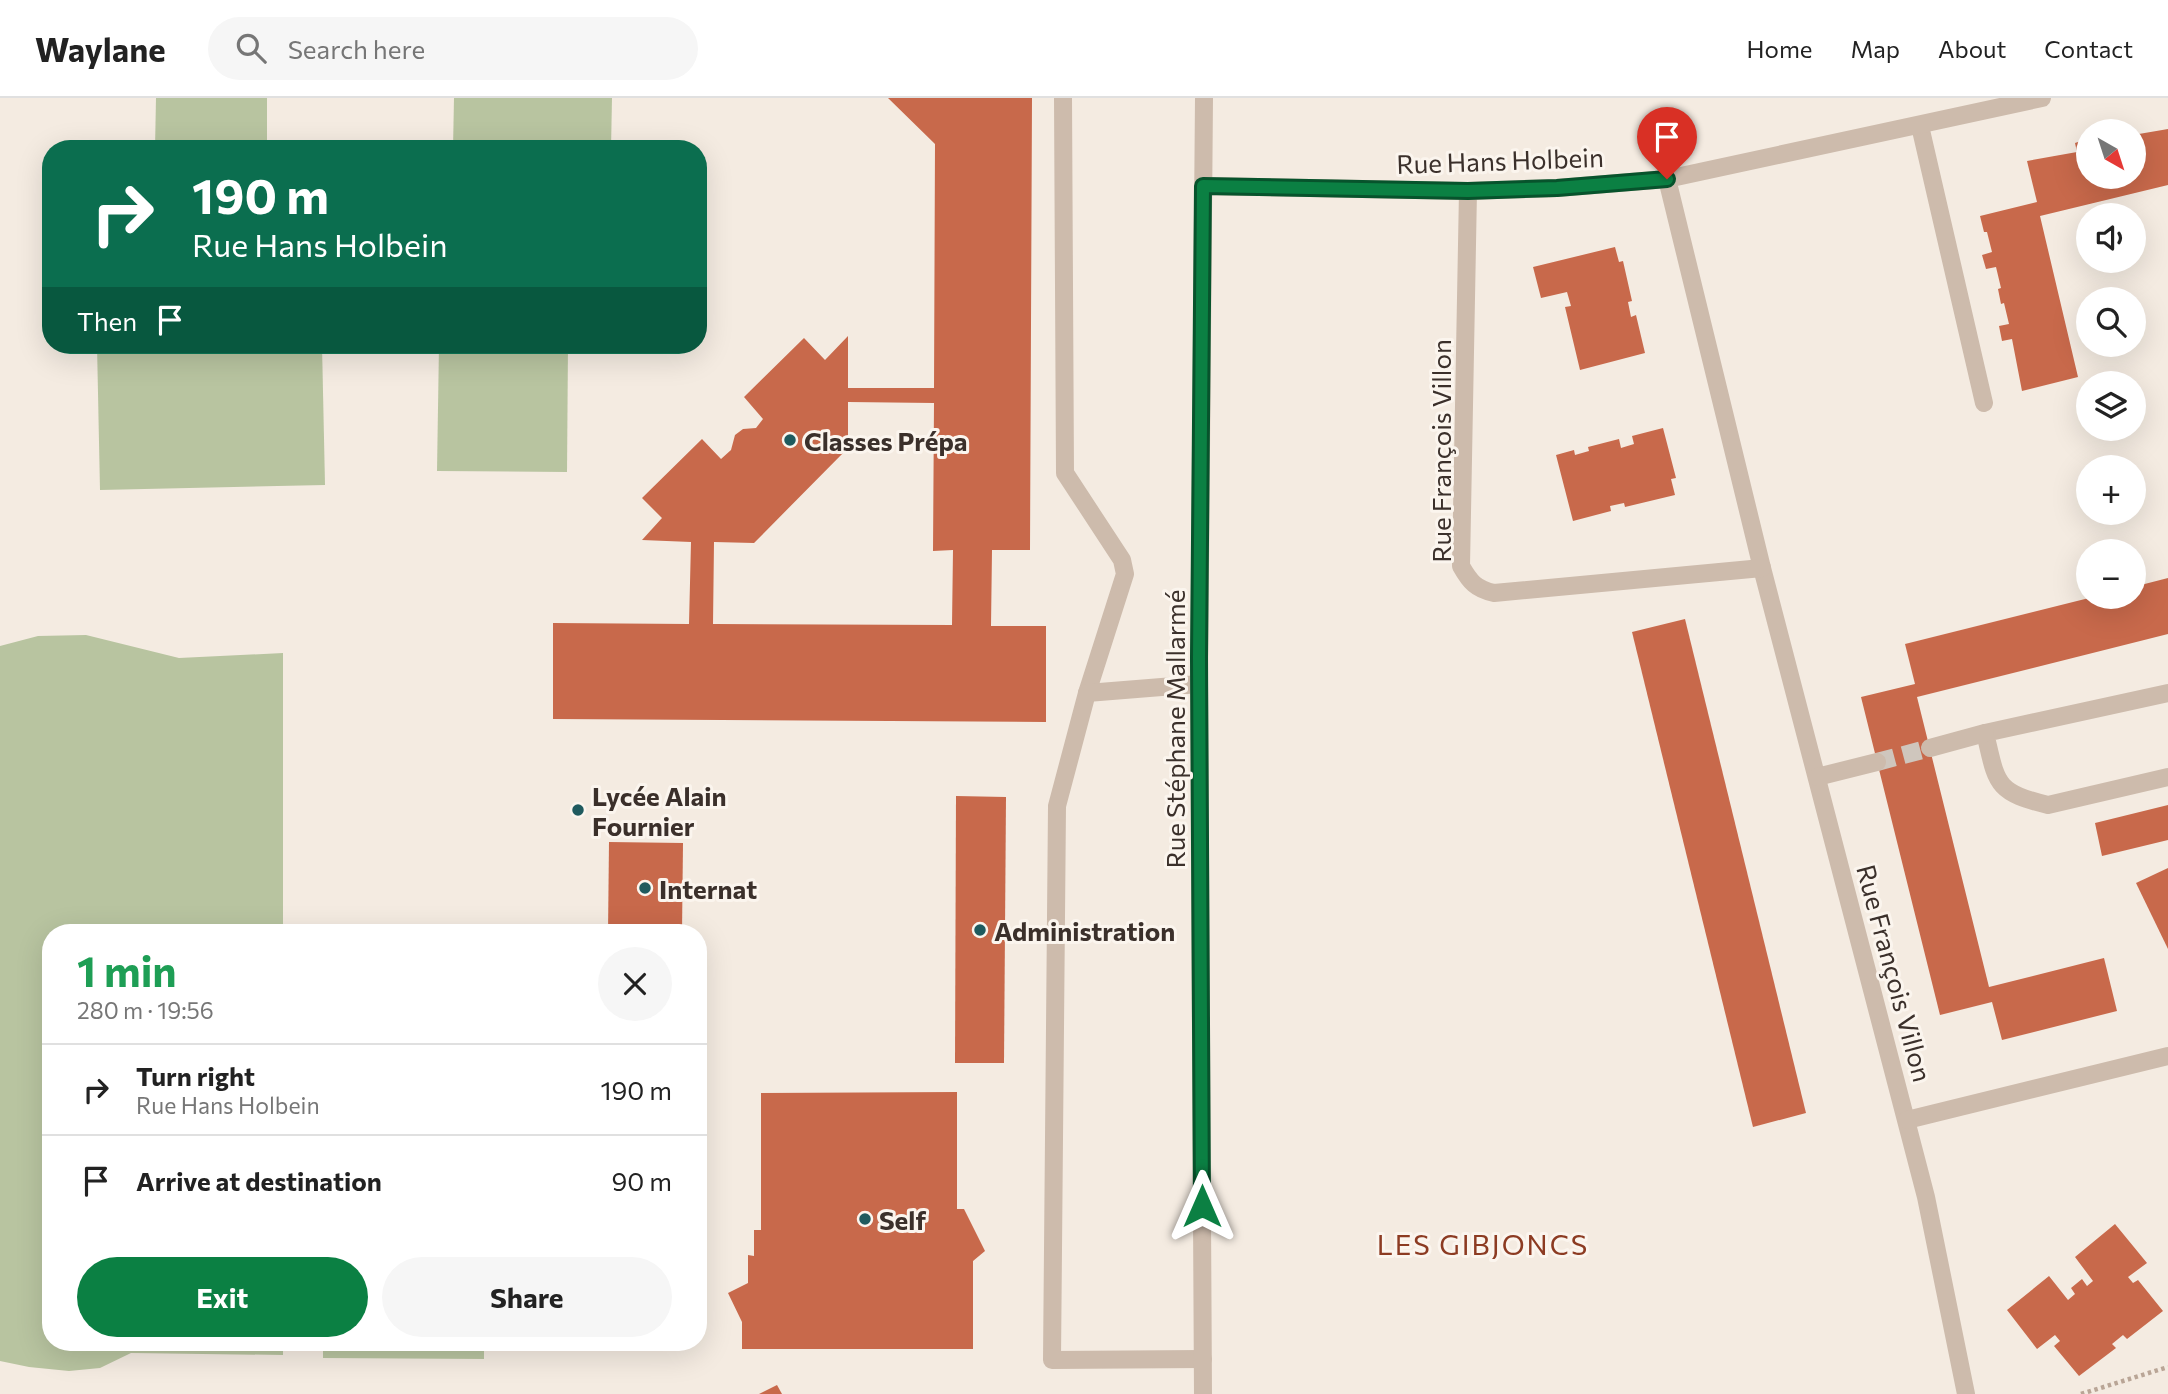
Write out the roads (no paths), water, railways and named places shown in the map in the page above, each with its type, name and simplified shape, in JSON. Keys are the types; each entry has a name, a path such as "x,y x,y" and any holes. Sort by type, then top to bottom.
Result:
{"street":[{"path":"1063,98 1065,473 1122,561 1125,574 1087,693 1057,806 1052,1360 1203,1359"},
{"name":"Rue Stéphane Mallarmé","path":"1203,1394 1199,684 1204,98"},
{"name":"Rue Hans Holbein","path":"1203,186 1468,191 1557,188 1667,179 1920,126 1995,103 2042,98"},
{"path":"1920,126 1984,403"},
{"name":"Rue François Villon","path":"1667,179 1762,568 1926,1197 1966,1394"},
{"name":"Rue François Villon","path":"1468,191 1461,566 1468,580 1479,589 1494,593 1762,568"},
{"path":"1087,693 1199,684"},
{"path":"1930,748 1985,733 2168,693"},
{"path":"1985,733 1995,778 2006,791 2031,801 2048,805 2168,777"},
{"path":"1817,777 1877,762"},
{"path":"1906,1120 2168,1056"},
{"name":"Rue Stéphane Mallarmé","path":"1203,1359 1210,1394"}],"tunnel":[{"path":"1877,762 1930,748"}],"place":[{"name":"Classes Prépa","path":"790,440"},
{"name":"Lycée Alain Fournier","path":"578,810"},
{"name":"Internat","path":"645,888"},
{"name":"Administration","path":"980,930"},
{"name":"Self","path":"865,1219"}],"district":[{"name":"LES GIBJONCS","path":"1483,1244"}]}
